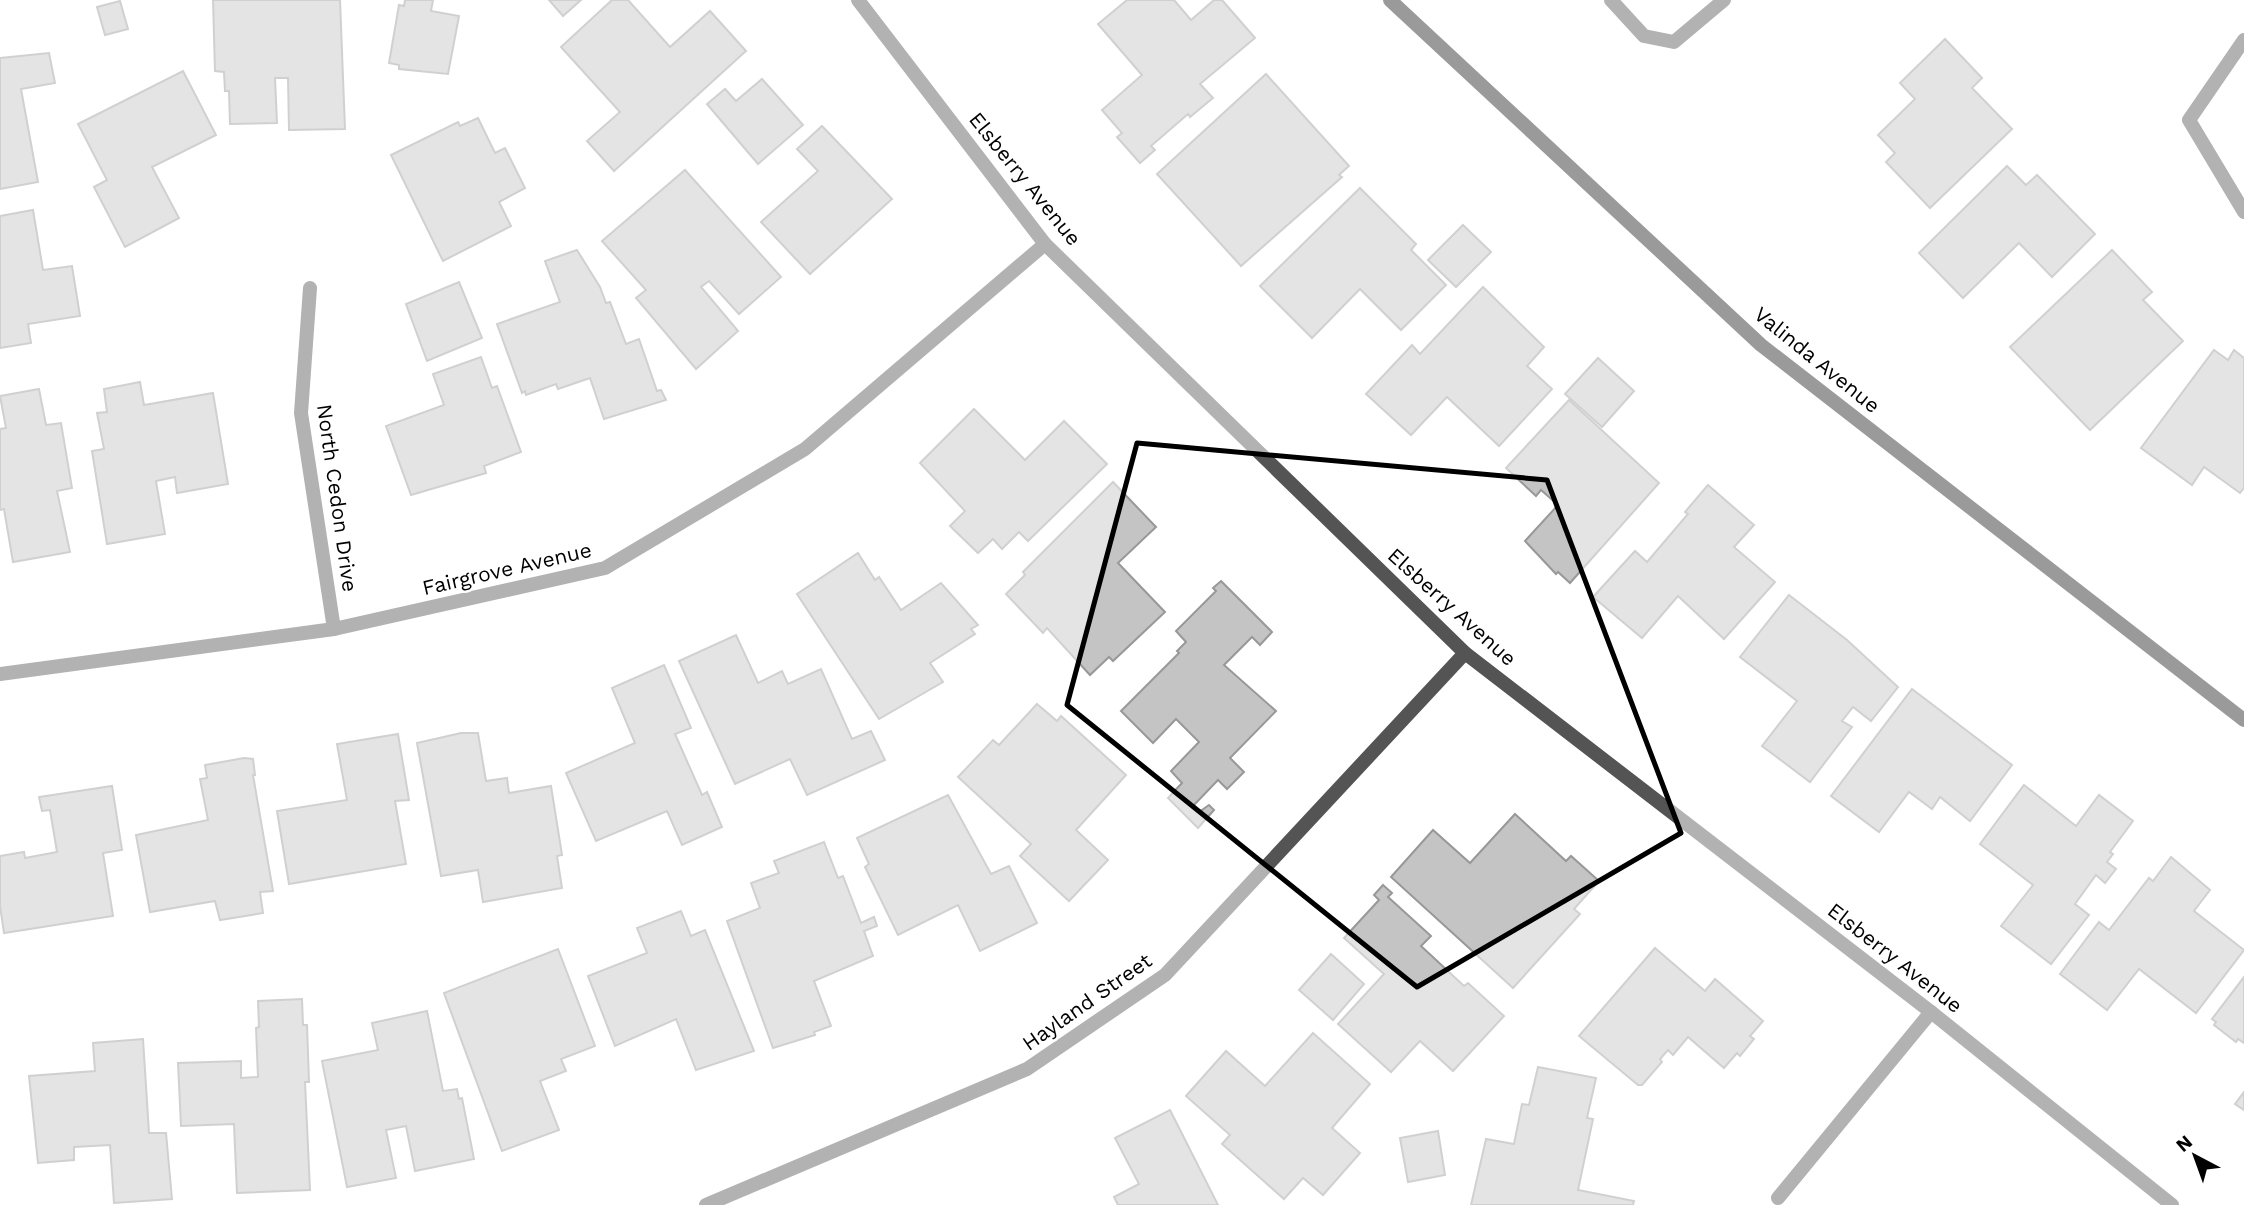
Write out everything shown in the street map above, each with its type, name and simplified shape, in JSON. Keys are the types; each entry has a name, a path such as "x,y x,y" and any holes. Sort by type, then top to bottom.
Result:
{"main road":[{"name":"Valinda Avenue","path":"1391,0 1761,345 2244,720"}],"street":[{"name":"Elsberry Avenue","path":"858,0 1045,244 1465,653 1931,1012 2172,1205"},
{"path":"1611,0 1644,36 1674,42 1724,0"},
{"path":"2244,40 2189,120 2244,212"},
{"name":"Fairgrove Avenue","path":"0,674 334,629 604,568 805,449 1045,244"},
{"name":"North Cedon Drive","path":"310,288 302,413 334,629"},
{"name":"Hayland Street","path":"706,1205 1027,1069 1165,975 1465,653"},
{"path":"1778,1198 1931,1012"}],"highlighted area":[{"path":"1137,443 1547,480 1681,833 1417,987 1067,705"}],"building":[{"path":"213,0 340,0 345,129 289,130 288,78 275,78 277,123 230,124 229,91 225,91 224,72 215,71"},
{"path":"405,0 433,0 431,11 459,16 448,74 399,69 399,65 389,63 399,5 404,6"},
{"path":"549,0 581,0 563,16"},
{"path":"612,0 628,0 670,47 710,11 746,51 614,171 587,141 620,112 561,47"},
{"path":"1127,0 1174,0 1191,20 1214,0 1222,0 1255,38 1200,84 1213,98 1190,117 1188,114 1151,146 1155,150 1140,163 1117,137 1122,133 1102,110 1142,75 1098,24"},
{"path":"120,1 128,29 105,35 97,7"},
{"path":"1945,39 1982,78 1972,88 2012,129 1930,208 1886,162 1895,153 1878,135 1915,99 1900,83"},
{"path":"49,53 55,83 21,89 38,182 0,189 0,58"},
{"path":"183,71 216,135 152,167 179,218 125,247 94,187 107,180 78,124"},
{"path":"1266,74 1349,166 1339,175 1342,177 1241,266 1157,174"},
{"path":"762,79 803,125 758,164 707,104 725,89 736,101"},
{"path":"478,118 495,153 505,148 525,188 499,202 511,226 443,261 391,155 458,122 460,126"},
{"path":"822,126 892,199 810,274 761,222 818,171 797,149"},
{"path":"2007,166 2026,185 2037,175 2095,234 2052,277 2019,243 1963,298 1919,253"},
{"path":"685,170 781,277 739,314 709,281 701,287 738,331 696,369 636,298 646,290 602,241"},
{"path":"1360,188 1416,244 1411,250 1446,285 1401,330 1360,289 1312,338 1260,286"},
{"path":"33,210 43,270 72,266 80,316 28,324 31,343 0,348 0,216"},
{"path":"1463,225 1491,252 1456,287 1428,260"},
{"path":"577,250 600,287 606,303 610,302 626,344 639,339 657,391 661,390 666,400 604,419 590,378 558,389 556,384 526,395 525,391 522,393 497,324 560,302 545,261"},
{"path":"2112,250 2152,292 2143,300 2183,341 2090,430 2010,347"},
{"path":"459,282 482,338 427,361 406,304"},
{"path":"1483,287 1544,347 1527,366 1552,389 1499,446 1447,397 1411,435 1366,394 1412,345 1420,354"},
{"path":"2214,350 2228,360 2234,350 2244,358 2244,488 2240,493 2204,467 2192,485 2141,448"},
{"path":"481,357 492,388 497,386 521,452 484,466 486,473 411,495 386,426 444,405 433,374"},
{"path":"1598,358 1634,391 1602,427 1565,394"},
{"path":"140,382 144,405 213,393 228,484 177,493 175,477 156,481 165,534 107,544 92,451 104,449 97,413 107,412 104,389"},
{"path":"39,389 46,425 61,423 72,488 57,491 70,552 13,562 4,509 0,510 0,429 6,428 0,396"},
{"path":"1569,400 1659,483 1570,583 1558,572 1556,574 1525,541 1558,505 1541,490 1536,496 1506,468"},
{"path":"974,409 1025,460 1064,421 1107,464 1028,541 1019,532 1002,549 993,539 978,553 950,526 965,511 920,463"},
{"path":"1113,482 1156,527 1118,563 1165,612 1113,661 1109,657 1090,675 1047,628 1043,633 1006,594 1025,575 1023,572"},
{"path":"1708,485 1754,525 1734,547 1775,582 1724,639 1678,596 1642,638 1593,597 1635,551 1647,562 1688,514 1685,512"},
{"path":"858,553 875,580 879,577 901,610 941,583 978,625 971,629 975,634 930,663 943,682 879,719 797,594"},
{"path":"1221,581 1272,632 1260,645 1252,637 1224,665 1276,711 1230,758 1244,772 1227,789 1218,780 1193,806 1199,812 1209,805 1214,810 1198,828 1168,798 1182,783 1171,771 1199,742 1176,719 1153,743 1121,711 1179,653 1177,651 1186,642 1176,631 1216,591 1213,588"},
{"path":"1789,595 1847,640 1898,687 1871,721 1853,707 1842,721 1852,727 1810,782 1762,746 1797,701 1740,657"},
{"path":"736,635 758,683 782,671 788,684 821,669 852,739 871,731 885,760 807,795 790,759 735,784 679,661"},
{"path":"664,665 691,728 675,734 702,795 707,792 722,827 682,845 667,811 596,841 566,773 635,743 612,688"},
{"path":"1912,689 2012,765 1970,821 1940,797 1932,809 1909,792 1879,832 1831,796"},
{"path":"1037,704 1057,721 1061,716 1126,775 1076,830 1108,860 1069,901 1020,856 1031,844 958,777 993,740 999,745"},
{"path":"461,733 478,733 486,781 507,778 509,793 551,786 562,855 557,856 562,888 483,902 478,870 441,876 417,743"},
{"path":"398,734 409,800 395,801 406,864 289,884 277,811 347,800 337,744"},
{"path":"244,758 253,759 253,775 273,891 260,892 263,913 220,920 215,901 150,912 136,835 208,820 200,779 207,778 205,765"},
{"path":"2024,785 2076,826 2099,795 2133,821 2110,852 2113,854 2107,862 2116,869 2105,883 2096,875 2075,904 2089,915 2051,964 2001,926 2033,885 1980,844"},
{"path":"112,786 122,850 103,853 113,916 4,933 0,906 0,856 24,852 25,858 57,852 50,810 42,811 39,797"},
{"path":"948,795 991,874 1009,866 1037,923 980,951 958,905 898,935 865,867 869,864 857,838"},
{"path":"1515,814 1566,861 1571,856 1599,881 1574,909 1580,914 1513,988 1391,877 1433,830 1470,863"},
{"path":"824,842 838,878 843,876 861,923 874,917 877,926 864,931 873,956 814,981 831,1026 814,1032 815,1035 773,1048 727,921 760,908 751,883 779,873 774,861"},
{"path":"2171,857 2210,890 2194,911 2244,950 2196,1013 2139,969 2107,1010 2060,974 2099,922 2109,930 2149,878 2153,881"},
{"path":"1383,885 1392,893 1388,897 1431,936 1421,946 1464,986 1468,983 1504,1016 1453,1071 1420,1041 1391,1072 1338,1024 1384,974 1344,938 1379,900 1374,895"},
{"path":"681,911 691,936 705,930 754,1051 696,1070 676,1019 615,1046 588,976 647,953 637,928"},
{"path":"1655,948 1705,991 1715,979 1763,1021 1750,1036 1754,1039 1740,1056 1737,1053 1724,1068 1688,1037 1673,1055 1668,1050 1660,1059 1662,1062 1642,1085 1638,1085 1579,1036"},
{"path":"558,949 595,1046 561,1059 566,1071 540,1081 559,1130 502,1151 444,993"},
{"path":"1331,954 1364,984 1333,1020 1299,990"},
{"path":"2244,977 2244,1043 2238,1039 2236,1042 2214,1025 2216,1022 2212,1019"},
{"path":"302,999 303,1025 307,1025 309,1082 305,1082 310,1190 237,1193 234,1124 181,1126 178,1063 241,1061 241,1078 258,1077 258,1001"},
{"path":"427,1011 443,1091 457,1089 459,1099 462,1098 474,1159 415,1171 406,1126 386,1130 396,1178 347,1187 322,1061 378,1050 372,1023"},
{"path":"1313,1033 1370,1084 1332,1128 1360,1153 1323,1195 1303,1178 1284,1199 1222,1144 1230,1135 1186,1096 1226,1051 1265,1086"},
{"path":"143,1039 149,1133 166,1133 172,1199 114,1203 110,1145 74,1147 74,1160 38,1163 29,1076 95,1071 93,1043"},
{"path":"1538,1067 1596,1078 1587,1118 1593,1119 1578,1190 1634,1201 1633,1205 1471,1205 1486,1139 1514,1144 1522,1104 1529,1105"},
{"path":"2244,1092 2244,1110 2235,1104"},
{"path":"1170,1110 1218,1205 1118,1205 1114,1197 1139,1184 1115,1138"},
{"path":"1438,1131 1445,1175 1408,1182 1400,1138"}]}
